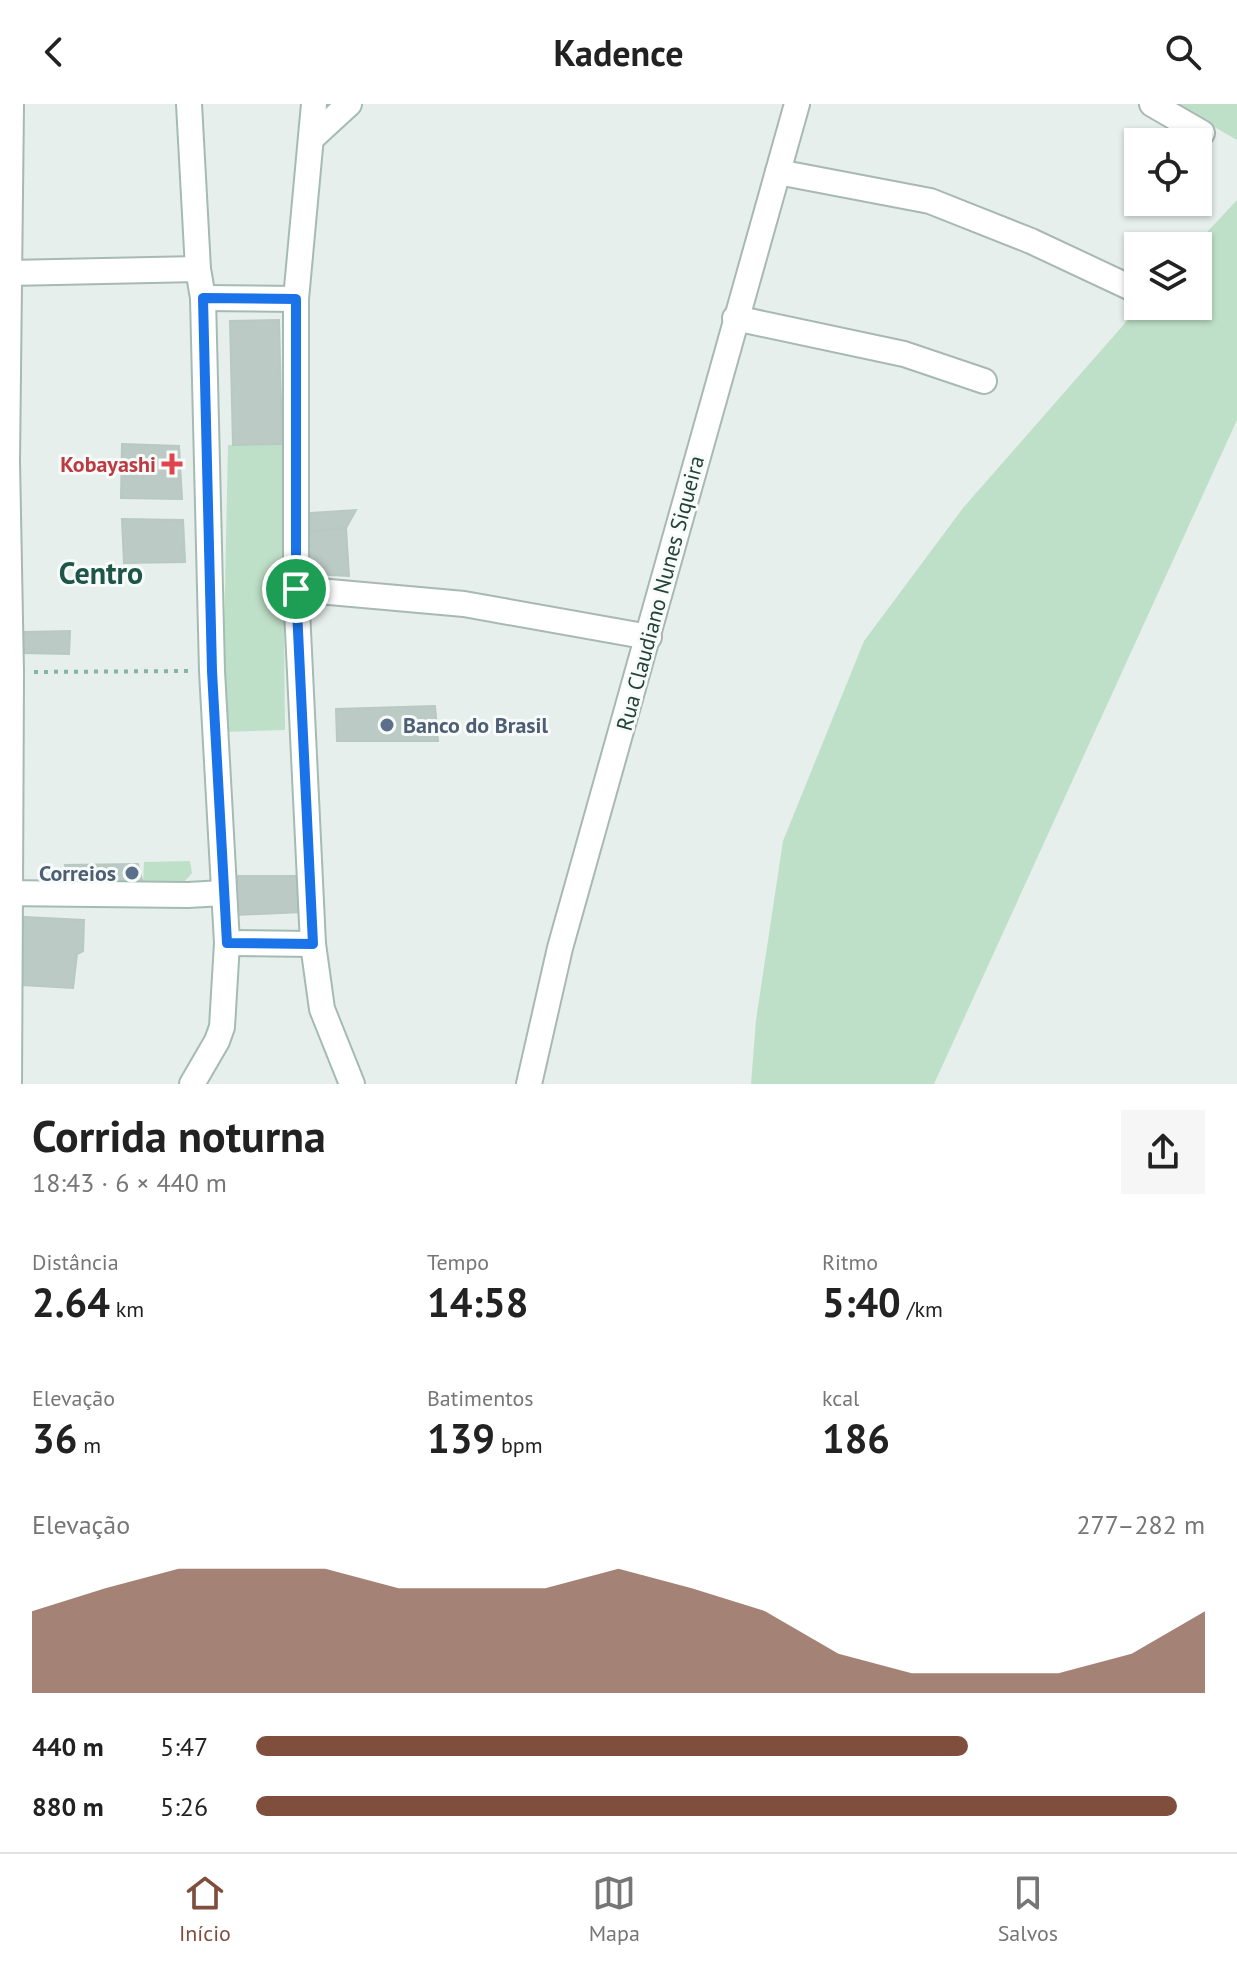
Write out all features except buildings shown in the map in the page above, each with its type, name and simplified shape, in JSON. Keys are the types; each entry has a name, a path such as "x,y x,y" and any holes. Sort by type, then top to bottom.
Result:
{"street":[{"path":"9,1084 3,457 11,104"},
{"path":"189,104 198,269 203,298 212,671 227,943 222,1027 192,1084"},
{"path":"314,104 296,299 296,589 313,944 322,1009 352,1084"},
{"path":"312,138 349,104"},
{"name":"Rua Claudiano Nunes Siqueira","path":"529,1084 560,948 797,104"},
{"path":"1152,104 1193,128"},
{"path":"778,172 930,201 1031,241 1124,285"},
{"path":"9,273 198,269"},
{"path":"203,298 296,299"},
{"path":"735,318 904,354 984,381"},
{"path":"296,589 464,604 649,637"},
{"path":"5,893 223,893"},
{"path":"227,943 313,944"}],"path":[{"path":"5,672 212,671"}],"green space":[{"path":"1175,104 1237,104 1237,140"},
{"path":"1237,200 1237,420 934,1084 751,1084 756,1020 783,841 864,641 963,508 1128,320 1212,320 1212,232 1207,232"},
{"path":"282,444 285,730 222,732 228,445"},
{"path":"190,861 192,873 184,882 143,884 144,862"}],"place":[{"name":"Kobayashi","path":"172,464"},
{"name":"Banco do Brasil","path":"387,725"},
{"name":"Correios","path":"132,873"}],"district":[{"name":"Centro","path":"101,574"}],"route":[{"path":"203,298 296,299 296,589 313,944 227,943 212,671 203,298"}]}
